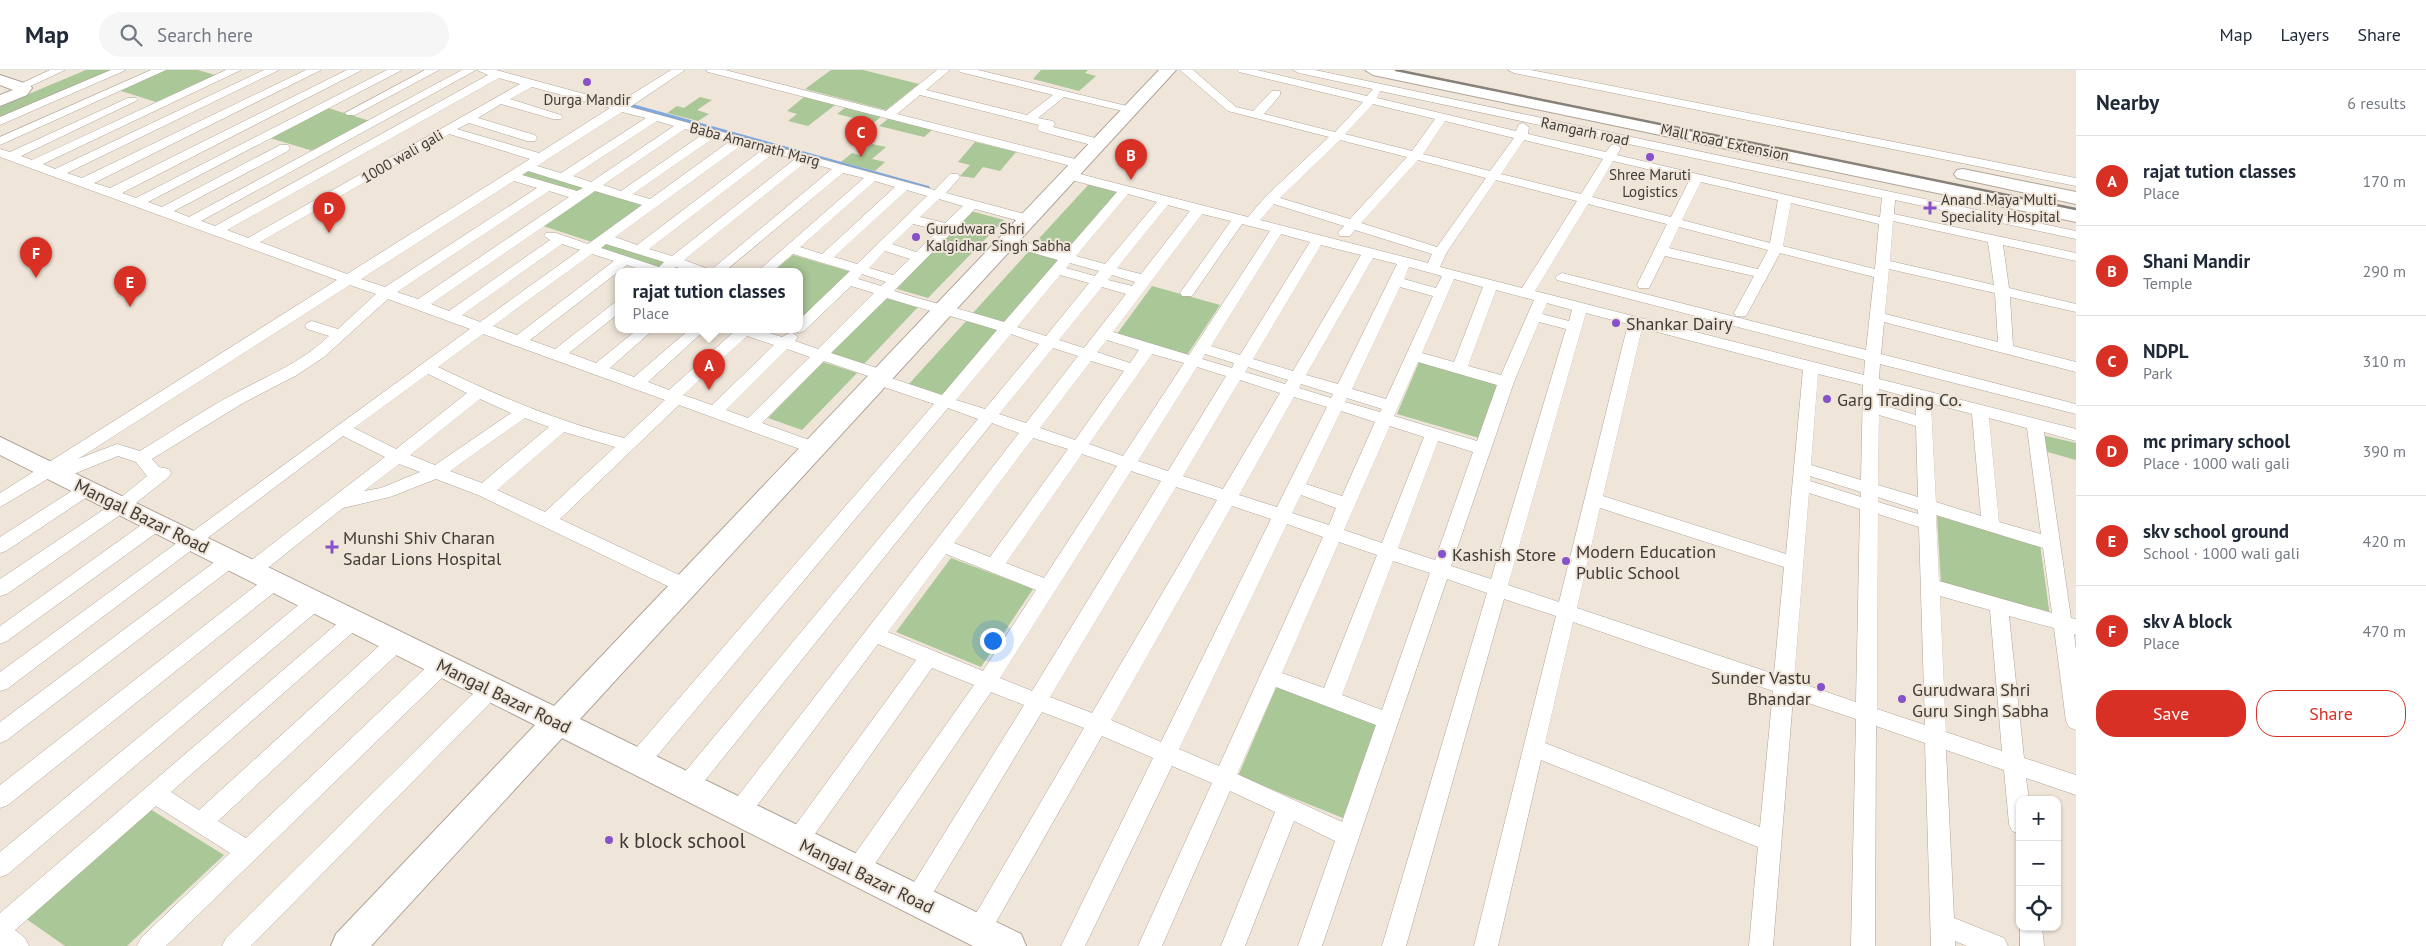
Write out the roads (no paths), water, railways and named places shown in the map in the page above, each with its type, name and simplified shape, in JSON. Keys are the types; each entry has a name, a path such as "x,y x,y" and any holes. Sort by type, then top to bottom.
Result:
{"street":[{"path":"0,101 59,70"},
{"path":"0,121 120,70"},
{"path":"0,141 160,70"},
{"path":"210,70 230,72"},
{"path":"56,173 273,70"},
{"path":"83,183 315,70"},
{"path":"111,193 356,70"},
{"path":"138,202 396,70"},
{"path":"351,113 433,70"},
{"path":"190,222 470,70"},
{"name":"Baba Amarnath Marg","path":"483,70 502,72 530,83 573,91 620,108 905,186 938,192 972,204 1027,219"},
{"path":"712,70 888,115 1074,169 1126,190 2076,435"},
{"path":"888,115 944,70"},
{"path":"964,70 1002,74 1063,93 1131,110"},
{"path":"348,946 557,722 638,639 943,309 1168,70"},
{"path":"1186,70 1232,109 1776,248 2002,291 2076,308"},
{"path":"1243,70 1785,198 2076,257"},
{"name":"Ramgarh road","path":"1299,70 1375,78 1524,118 2076,235"},
{"path":"216,231 502,72 573,91 621,101 669,71"},
{"path":"0,501 53,472 349,280 620,108 669,71"},
{"path":"32,165 230,72"},
{"name":"Mall Road Extension","path":"1509,75 2038,182 2076,198"},
{"path":"1187,293 1245,220 1337,136 1371,100 1375,78"},
{"name":"Mall Road Extension","path":"1375,78 1955,190 2076,216"},
{"path":"0,80 22,88"},
{"name":"1000 wali gali","path":"249,243 530,83"},
{"path":"0,95 22,88"},
{"path":"917,91 1049,124 1043,128 1099,143"},
{"path":"109,92 154,108 234,131"},
{"path":"1029,119 1041,108 1046,108 1063,93"},
{"path":"1256,115 1276,93"},
{"path":"5,155 132,100"},
{"path":"500,100 557,117"},
{"path":"82,104 104,113"},
{"path":"328,105 376,121"},
{"path":"562,178 656,117"},
{"path":"1336,244 1414,156 1442,117"},
{"path":"467,118 531,138"},
{"path":"1150,946 1441,294 1440,252 1522,136 1524,118"},
{"path":"420,305 683,125"},
{"path":"447,130 541,158"},
{"path":"622,196 713,133"},
{"path":"1310,946 1506,382 1535,317 1534,295 1585,199 1611,157 1618,138"},
{"path":"260,140 309,157"},
{"path":"0,684 342,429 740,140"},
{"path":"163,212 284,148"},
{"path":"639,250 772,149"},
{"path":"5,155 814,448"},
{"path":"717,158 749,166"},
{"path":"666,268 804,158"},
{"path":"527,167 653,204"},
{"path":"246,168 297,186"},
{"path":"721,268 841,168"},
{"path":"512,176 579,196"},
{"path":"769,268 873,177"},
{"path":"803,322 954,177"},
{"path":"1644,285 1697,178"},
{"path":"2038,182 2076,182"},
{"path":"142,458 237,399 292,372 320,354 386,293 547,186"},
{"path":"824,258 905,186"},
{"path":"638,762 1126,190"},
{"path":"1955,190 1958,210"},
{"path":"1863,946 1870,407 1873,356 1889,195"},
{"path":"1271,198 1440,252"},
{"path":"1741,313 1776,248 1785,198"},
{"path":"686,786 1165,200"},
{"path":"751,425 972,204"},
{"path":"739,812 876,635 1199,208"},
{"path":"910,219 948,228"},
{"path":"531,229 649,268"},
{"path":"858,870 987,682 1278,229"},
{"path":"451,316 562,239"},
{"path":"606,239 694,268"},
{"path":"916,900 1318,239"},
{"path":"1995,240 2002,291 2006,349"},
{"path":"1007,241 1063,264 1140,286"},
{"path":"883,246 919,257"},
{"path":"791,249 860,269 891,286 943,309 1133,370"},
{"path":"978,930 1369,252"},
{"path":"1662,252 1761,274"},
{"path":"615,268 626,260"},
{"path":"1072,946 1167,755 1405,262"},
{"path":"519,341 615,268"},
{"path":"1562,277 2076,409"},
{"path":"848,280 891,286"},
{"path":"1396,281 1441,294"},
{"path":"1459,369 1492,284"},
{"path":"1600,312 1607,288"},
{"path":"1394,946 1580,307"},
{"path":"557,355 615,309"},
{"path":"1877,316 2076,367"},
{"path":"1535,317 1574,327"},
{"path":"1486,946 1636,321"},
{"path":"312,326 341,334"},
{"path":"1756,352 1759,327"},
{"path":"598,370 642,333"},
{"path":"636,384 694,333"},
{"path":"547,521 629,446 674,397 741,333"},
{"path":"756,333 822,355 989,417 2076,786"},
{"path":"714,412 793,333"},
{"path":"1104,334 1149,347 1197,354 1389,412 1433,434 1483,449"},
{"path":"994,566 1149,347"},
{"path":"1414,356 1506,382"},
{"path":"1762,946 1811,366"},
{"path":"427,368 522,413 560,427 629,446"},
{"path":"0,798 252,571 478,393"},
{"path":"1924,396 1943,935 1996,946"},
{"path":"1870,407 1924,423"},
{"path":"1980,410 1991,526"},
{"path":"339,502 384,493 437,472 522,413"},
{"path":"2035,424 2051,544 2069,626 2076,721"},
{"path":"484,491 560,427"},
{"path":"342,429 398,457 484,491 685,586"},
{"path":"1330,699 1433,434"},
{"name":"Mangal Bazar Road","path":"0,445 1009,946"},
{"path":"0,589 121,506 163,473 154,473 142,458 117,450 53,472"},
{"path":"1801,476 1928,515 1991,526 2051,544"},
{"path":"1296,487 1348,505"},
{"path":"0,546 87,488"},
{"path":"1594,500 1794,563"},
{"path":"0,636 157,524"},
{"path":"943,546 1048,587"},
{"path":"0,734 252,571"},
{"path":"1930,586 2069,626"},
{"path":"0,866 315,602"},
{"path":"1999,606 2017,796"},
{"path":"0,928 353,621"},
{"path":"876,635 987,682 1097,724 1226,779 1349,836"},
{"path":"200,822 397,642"},
{"path":"797,841 929,657"},
{"path":"149,946 442,665"},
{"path":"1271,677 1389,721"},
{"path":"234,946 491,690"},
{"path":"1535,748 1771,842"},
{"path":"155,794 248,852"},
{"path":"1233,946 1288,808"},
{"path":"2030,931 2032,946"},
{"path":"0,934 17,946"}],"waterway":[{"path":"632,106 928,188"}],"railway":[{"path":"1396,70 2076,209"}],"place":[{"name":"Durga Mandir","path":"587,82"},
{"name":"NDPL","path":"861,157"},
{"name":"Shree Maruti Logistics","path":"1650,157"},
{"name":"Shani Mandir","path":"1131,180"},
{"name":"Anand Maya Multi Speciality Hospital","path":"1930,208"},
{"name":"mc primary school","path":"329,233"},
{"name":"Gurudwara Shri Kalgidhar Singh Sabha","path":"916,237"},
{"name":"skv A block","path":"36,278"},
{"name":"skv school ground","path":"130,307"},
{"name":"Shankar Dairy","path":"1616,323"},
{"name":"rajat tution classes","path":"709,390"},
{"name":"Garg Trading Co.","path":"1827,399"},
{"name":"Munshi Shiv Charan Sadar Lions Hospital","path":"332,547"},
{"name":"Kashish Store","path":"1442,554"},
{"name":"Modern Education Public School","path":"1566,561"},
{"name":"Sunder Vastu Bhandar","path":"1821,687"},
{"name":"Gurudwara Shri Guru Singh Sabha","path":"1902,699"},
{"name":"k block school","path":"609,840"}]}
